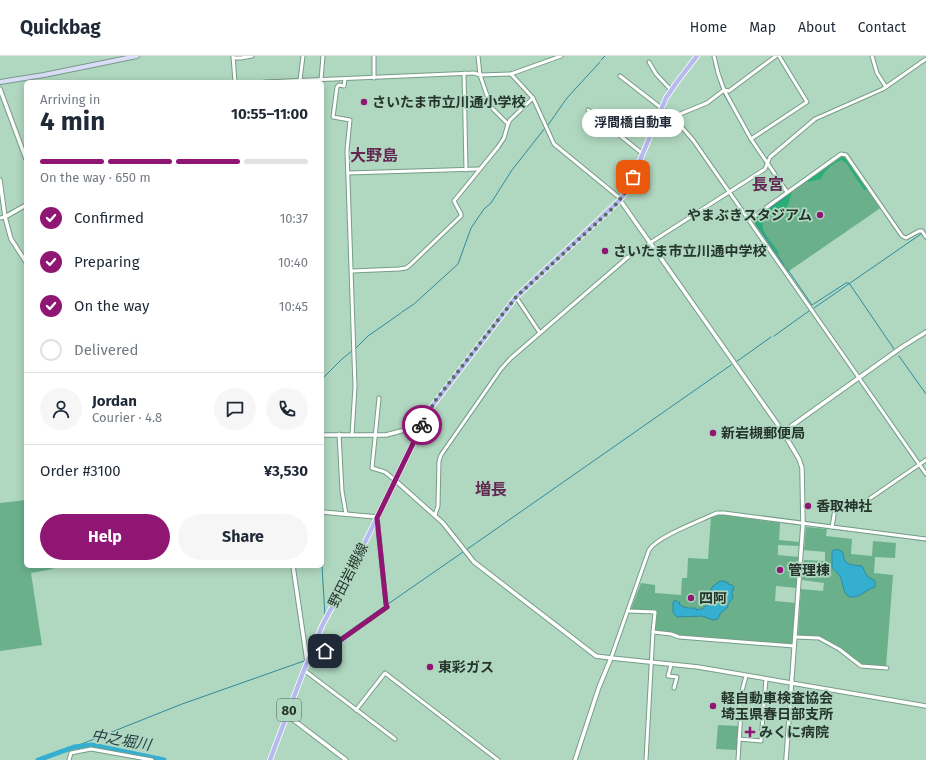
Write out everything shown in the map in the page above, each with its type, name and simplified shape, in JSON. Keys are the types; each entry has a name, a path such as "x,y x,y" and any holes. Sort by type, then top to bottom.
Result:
{"main road":[{"path":"0,82 44,75 137,56"},
{"name":"野田岩槻線","path":"270,760 322,626 435,401 516,297 621,199 628,189 671,90 698,56"}],"street":[{"path":"235,80 233,57 241,58 252,56"},
{"path":"303,56 300,80 464,73 474,73 480,75 511,74 561,56"},
{"path":"321,80 323,56"},
{"path":"374,56 374,78"},
{"path":"478,56 480,75 491,107 508,124"},
{"path":"714,56 723,91 751,139 787,192"},
{"path":"673,117 706,103 723,91 729,91 777,56 807,102 751,139"},
{"path":"872,56 877,73 886,87"},
{"path":"435,515 438,506 439,461 441,455 501,369 511,358 622,262 766,169 770,157 815,119 886,87 926,60"},
{"path":"649,62 656,74 671,90"},
{"path":"464,73 466,170"},
{"path":"511,74 533,98 554,144 621,199 650,243 783,432 799,459 802,468 803,524 786,760"},
{"path":"620,76 673,117 693,140 926,474"},
{"path":"345,79 344,86 339,85 336,88 333,116 350,120 346,144 352,270 355,387 352,435"},
{"path":"0,89 24,154"},
{"path":"352,270 399,269 406,268 410,265 460,216 461,214 453,202 504,138 508,124 533,98"},
{"path":"588,110 643,154"},
{"path":"749,220 841,154 846,155 902,236 906,238 919,231 922,231 925,234"},
{"path":"348,173 479,169"},
{"path":"0,180 5,217 11,239 24,259"},
{"path":"0,218 5,217 24,206"},
{"path":"516,297 540,332"},
{"path":"783,432 926,332"},
{"path":"379,398 372,468 385,472 435,515 474,562 596,656 698,667 926,706"},
{"path":"324,435 386,435 401,431 417,424 423,424"},
{"path":"339,434 342,490 346,514"},
{"path":"832,528 834,509 856,508 926,460"},
{"path":"293,568 308,659 316,657 379,614 386,606 377,518 324,512"},
{"path":"575,760 599,687 652,545 717,513 926,539"},
{"path":"628,611 655,612 646,760"},
{"path":"653,632 671,634 679,637 794,646"},
{"path":"795,637 819,638 839,649 861,666 887,668"},
{"path":"671,665 668,676 677,677 674,688"},
{"path":"304,670 395,739"},
{"path":"356,710 385,673 498,760"},
{"path":"738,760 741,711 739,702 746,676"},
{"path":"739,739 761,741 766,679"},
{"path":"288,715 346,760"},
{"path":"69,760 71,753 91,749 152,760"}],"green space":[{"path":"841,154 846,155 882,207 786,273 749,220"},
{"path":"842,157 847,159 868,189 864,190 846,163 841,160 826,171 821,180 807,181"},
{"path":"792,192 786,212 778,209 765,219 763,224 765,233 778,251 779,255 754,220"},
{"path":"24,500 24,568 53,569 31,573 42,645 0,651 0,503"},
{"path":"717,514 780,523 779,540 800,542 800,546 778,545 778,555 799,557 797,588 776,586 775,601 796,603 792,644 680,636 671,632 655,631 657,610 631,609 641,583 655,585 655,593 681,595 682,578 687,578 688,558 708,559 711,517"},
{"path":"806,527 827,529 826,536 852,539 851,554 872,556 873,541 896,543 895,558 875,557 874,573 893,575 886,667 861,666 820,638 798,636 801,589 823,591 824,583 802,580 804,560 825,561 825,552 804,550"},
{"path":"718,725 739,726 737,750 716,749"}],"water":[{"path":"837,549 843,552 844,560 848,564 862,566 867,576 875,581 875,587 853,597 850,597 845,593 840,577 832,567 832,551"},
{"path":"720,581 725,581 726,583 728,582 728,584 734,587 732,593 733,598 728,604 728,607 720,614 718,619 713,620 702,616 677,617 673,613 673,602 675,600 685,607 696,608 696,610 702,609 707,605 706,603 712,587"}],"waterway":[{"path":"601,60 605,56"},
{"path":"548,125 567,98 600,62"},
{"path":"714,65 722,90"},
{"path":"723,93 742,125"},
{"path":"402,312 414,304 458,264 471,228 484,209 491,203 512,170 545,128"},
{"path":"784,265 753,219 785,198 787,195"},
{"path":"814,308 921,234"},
{"path":"788,270 812,305 846,283 849,283 894,349"},
{"path":"774,336 809,311"},
{"path":"356,348 368,336 401,313"},
{"path":"736,362 771,337"},
{"path":"324,377 352,351"},
{"path":"899,356 926,394"},
{"path":"466,550 731,365"},
{"path":"750,518 754,519"},
{"path":"758,519 801,525"},
{"path":"806,525 848,531"},
{"path":"852,531 895,537"},
{"path":"899,537 926,541"},
{"path":"388,604 463,552"},
{"path":"322,568 325,616"},
{"path":"311,658 385,606"},
{"path":"308,653 315,637"},
{"path":"74,747 182,704 304,661"},
{"name":"中之堀川","path":"38,760 74,747 92,745 164,760"}],"way so far":[{"path":"422,425 435,401 516,297 613,208 628,189 633,177"}],"place":[{"name":"さいたま市立川通小学校","path":"364,102"},
{"name":"浮間橋自動車","path":"633,177"},
{"name":"やまぶきスタジアム","path":"820,215"},
{"name":"さいたま市立川通中学校","path":"605,251"},
{"name":"新岩槻郵便局","path":"713,433"},
{"name":"香取神社","path":"808,506"},
{"name":"管理棟","path":"780,570"},
{"name":"四阿","path":"691,598"},
{"name":"東彩ガス","path":"430,667"},
{"name":"軽自動車検査協会 埼玉県春日部支所","path":"713,706"},
{"name":"みくに病院","path":"750,732"}],"district":[{"name":"大野島","path":"374,155"},
{"name":"長宮","path":"768,184"},
{"name":"増長","path":"491,489"}],"route":[{"path":"325,651 387,607 377,518 422,425"}]}
